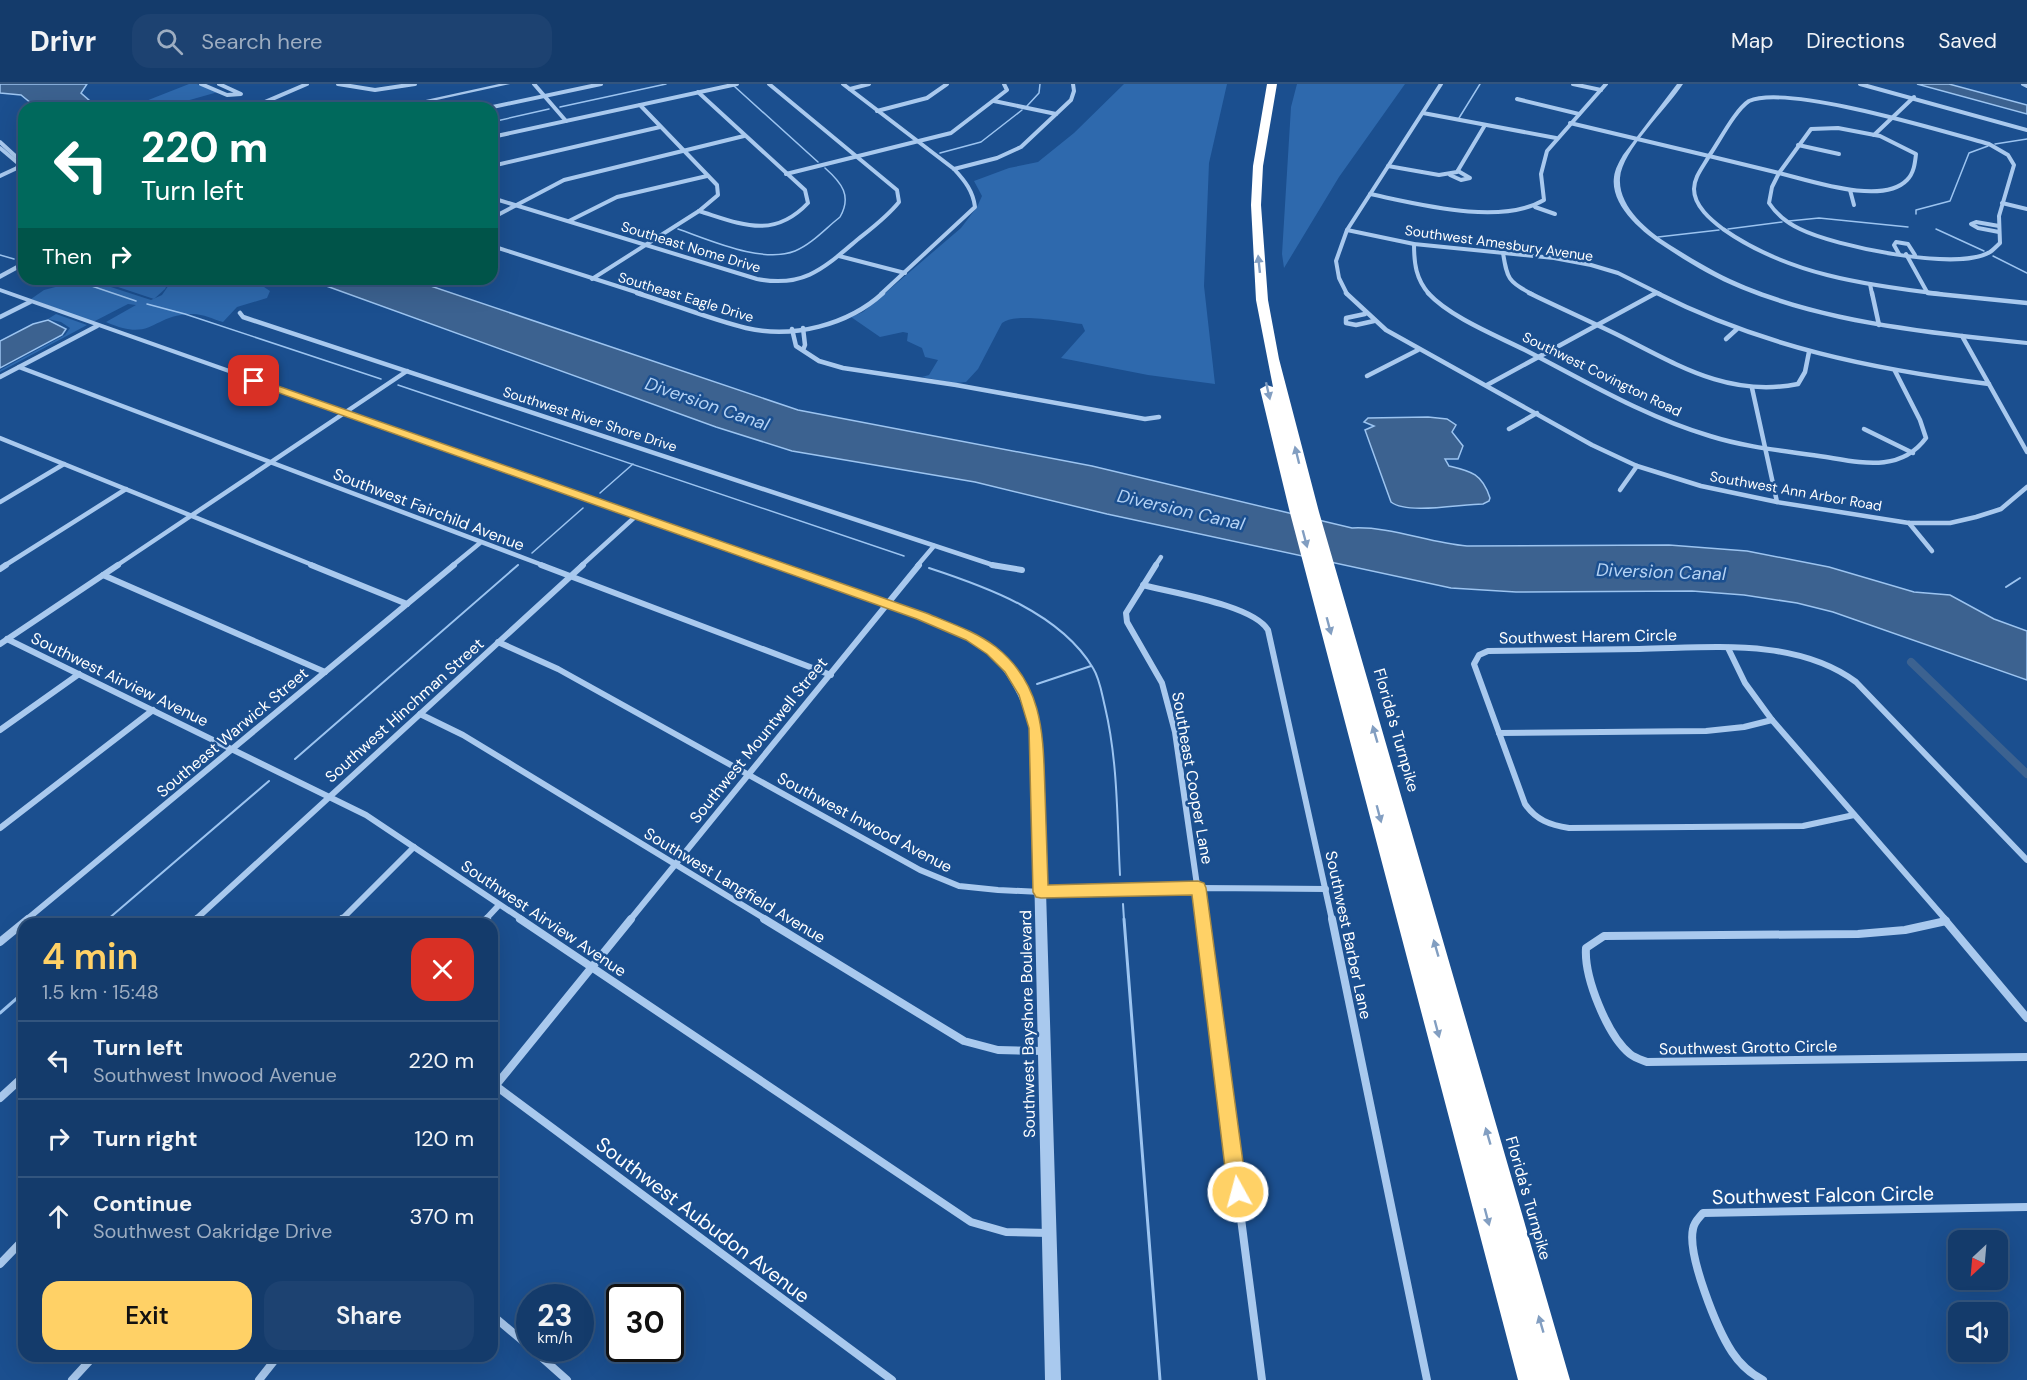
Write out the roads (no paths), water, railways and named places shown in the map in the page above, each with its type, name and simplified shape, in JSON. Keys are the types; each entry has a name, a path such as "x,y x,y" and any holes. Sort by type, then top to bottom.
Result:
{"highway":[{"name":"Florida's Turnpike","path":"1264,84 1248,165 1247,249 1261,358 1557,1380"},
{"name":"Florida's Turnpike","path":"1272,84 1258,166 1257,250 1272,358 1304,510"},
{"name":"Florida's Turnpike","path":"1321,571 1531,1380"}],"street":[{"path":"201,84 221,91 229,97 241,94 219,84"},
{"path":"265,102 307,84"},
{"path":"338,84 375,90 415,84"},
{"path":"421,102 507,84"},
{"path":"534,84 566,121"},
{"path":"498,106 601,84"},
{"path":"498,136 737,84"},
{"name":"Southeast Nome Drive","path":"498,200 770,281 805,278 823,269 889,213 899,202 897,190 769,84"},
{"name":"Southeast Eagle Drive","path":"498,248 737,326 756,329 803,328 832,322 857,312 872,303 975,207 971,186 954,170 843,84"},
{"path":"850,89 869,84"},
{"path":"876,111 927,98 947,84"},
{"path":"786,174 955,131 1007,90 1004,84"},
{"path":"954,170 997,158 1021,147 1071,100 1074,91 1073,84"},
{"name":"Southwest Ann Arbor Road","path":"1441,84 1347,230 1336,261 1339,278 1348,296 1374,321 1418,350 1487,385 1592,445 1637,466 1701,486 1778,502 1909,523 1950,523 1976,517 2001,509 2027,487"},
{"path":"1573,84 1601,90"},
{"path":"1370,194 1450,208 1501,212 1524,211 1535,207 1544,200 1541,174 1543,160 1556,138 1606,84"},
{"path":"1680,84 1621,163 1617,181 1625,205 1654,237 1691,262 1749,289 1824,314 1879,325 2027,343"},
{"path":"1860,84 2027,130"},
{"path":"2023,84 2027,86"},
{"path":"221,91 229,88"},
{"path":"698,92 805,190 808,203 800,213 774,227 760,227 699,211"},
{"path":"1570,123 1710,156 1780,174 1850,190 1876,190 1902,185 1909,180 1916,166 1916,154 1907,147 1874,135 1839,128 1811,129 1798,145 1780,174 1767,198 1774,211 1797,228 1851,248 1962,259 1983,256 1998,247 2002,203 2014,165 2008,155 1980,140 1819,97 1766,94 1746,103 1710,156 1696,178 1694,193 1702,209 1719,226 1739,240 1792,264 1827,276 1870,285 2027,303"},
{"path":"1874,135 1914,98"},
{"path":"1517,99 1579,114"},
{"path":"994,101 1056,114"},
{"path":"592,279 699,211 718,195 717,185 640,105"},
{"path":"1423,113 1556,138"},
{"path":"1389,166 1429,174 1450,174 1458,171 1485,125"},
{"path":"498,165 660,128"},
{"path":"498,215 564,180 744,136"},
{"path":"0,142 18,160"},
{"path":"1798,145 1839,154"},
{"path":"0,148 6,147"},
{"path":"0,148 18,161"},
{"path":"0,177 18,168"},
{"path":"1450,174 1461,180 1470,178 1458,171"},
{"path":"569,221 617,197 708,176"},
{"path":"1850,190 1854,205"},
{"path":"2002,203 2027,209"},
{"path":"1535,207 1555,214"},
{"path":"1999,226 1976,222 1971,224 1978,228 1999,232"},
{"name":"Southwest Amesbury Avenue","path":"1347,230 1414,244 1554,258 1592,265 1618,273 1656,294 1737,329 1809,352 1896,371 1989,384"},
{"path":"1899,254 1894,245 1896,242 1908,244 1915,255"},
{"name":"Southwest Covington Road","path":"1414,244 1415,274 1422,288 1438,303 1538,357 1667,421 1717,438 1766,448 1862,462 1890,462 1913,453"},
{"path":"1503,253 1507,277 1516,286 1702,375 1752,388 1780,390 1798,384 1805,372 1809,352"},
{"path":"1906,254 1927,292"},
{"path":"839,256 905,273"},
{"path":"0,272 18,265"},
{"path":"0,277 18,266"},
{"path":"1870,285 1879,325"},
{"name":"Southwest Bayshore Boulevard","path":"1,289 96,326 887,604 970,636 992,651 1010,668 1026,694 1036,728 1053,1380"},
{"path":"1487,385 1656,294"},
{"path":"0,317 30,302"},
{"name":"Southwest River Shore Drive","path":"240,313 243,317 934,546 1001,568 1022,570"},
{"path":"1365,314 1345,320 1352,325 1374,321"},
{"path":"0,377 96,326"},
{"path":"802,350 805,345 803,328"},
{"path":"792,329 796,346 819,361 843,368 956,385 1145,419 1159,417"},
{"path":"1726,339 1737,329"},
{"path":"1962,336 2027,452"},
{"path":"794,341 804,340"},
{"path":"1367,376 1418,350"},
{"name":"Southwest Fairchild Avenue","path":"19,367 831,675"},
{"path":"0,644 406,371"},
{"path":"1864,429 1913,453 1922,447 1926,438 1920,420 1896,371"},
{"path":"1752,388 1778,502"},
{"path":"1509,429 1537,413"},
{"path":"0,438 407,604"},
{"path":"0,502 64,464"},
{"path":"1620,490 1637,466"},
{"path":"0,569 126,489"},
{"name":"Southwest Hinchman Street","path":"198,918 636,516"},
{"path":"1909,523 1932,551"},
{"name":"Southeast Warwick Street","path":"29,918 480,543"},
{"path":"887,604 934,546"},
{"name":"Southeast Cooper Lane","path":"1161,557 1126,613 1127,622 1162,683 1175,732 1198,888 1262,1380"},
{"path":"103,575 325,672"},
{"name":"Southwest Barber Lane","path":"1143,585 1244,610 1259,617 1265,624 1326,889 1428,1380"},
{"name":"Southwest Mountwell Street","path":"498,1083 887,604"},
{"name":"Southwest Airview Avenue","path":"8,639 366,815 971,1222 1006,1232 1049,1233"},
{"name":"Southwest Inwood Avenue","path":"498,642 558,669 920,870 959,886 1041,892 1198,888 1326,889"},
{"path":"1728,648 1745,683 1772,720 2027,1018"},
{"name":"Southwest Harem Circle","path":"1854,815 1803,826 1569,828 1549,825 1532,814 1525,804 1474,664 1479,655 1488,651 1728,648 1761,650 1835,666 1856,682 2027,860"},
{"path":"0,730 79,674"},
{"path":"0,828 153,710"},
{"name":"Southwest Langfield Avenue","path":"420,714 463,735 964,1041 998,1050 1044,1051"},
{"path":"1499,733 1706,731 1744,727 1772,720"},
{"path":"343,918 414,847"},
{"path":"487,918 499,904"},
{"name":"Southwest Grotto Circle","path":"1946,921 1905,930 1858,933 1604,936 1586,948 1585,964 1612,1034 1631,1055 1647,1062 2027,1057"},
{"name":"Southeast Warwick Street","path":"0,942 18,927"},
{"path":"0,1098 18,1082"},
{"name":"Southwest Aubudon Avenue","path":"498,1091 892,1380"},
{"name":"Southwest Falcon Circle","path":"1763,1380 1753,1376 1731,1351 1699,1277 1693,1248 1692,1228 1703,1213 2027,1207"},
{"path":"0,1264 18,1245"},
{"path":"498,1320 516,1336"},
{"path":"72,1380 88,1362"},
{"path":"259,1380 273,1362"},
{"path":"546,1362 567,1380"}],"water":[{"path":"0,84 87,84 81,93 91,102 30,102 21,95 0,93"},
{"path":"1917,84 1949,84 2027,105 2027,114"},
{"name":"Diversion Canal","path":"324,285 428,285 798,410 1092,466 1352,528 1395,532 1467,546 1669,545 1747,551 1829,567 1914,592 1950,595 1994,619 2027,631 2027,680 1833,612 1797,603 1744,595 1692,591 1516,592 1451,588 1107,514 975,482 792,451 716,427"},
{"path":"48,320 66,329 62,335 0,368 0,341 33,324"},
{"path":"1368,418 1447,419 1456,425 1452,432 1463,446 1458,459 1445,459 1449,466 1469,472 1479,478 1487,490 1489,501 1483,504 1435,508 1409,508 1391,502 1365,430 1374,426 1364,422"}],"waterway":[{"path":"560,107 666,84"},
{"path":"1027,106 1039,93 1040,84"},
{"path":"1459,118 1480,84"},
{"path":"734,86 818,162"},
{"path":"498,121 549,109"},
{"path":"940,153 981,142 1022,110"},
{"path":"1995,144 2027,139"},
{"path":"1916,214 1916,210 1950,201 1969,153 1988,146"},
{"path":"678,229 752,253 767,255 795,251 840,217 843,209 845,203 843,190 825,168"},
{"path":"1789,221 1819,218 1908,227"},
{"path":"1728,229 1782,222"},
{"path":"1936,229 1984,251"},
{"path":"1658,237 1719,230"},
{"path":"0,255 14,259"},
{"path":"1993,256 2027,273"},
{"path":"89,285 136,301"},
{"path":"147,304 185,314 381,379"},
{"path":"398,385 633,464"},
{"path":"600,493 633,464"},
{"path":"633,464 904,556"},
{"path":"532,553 583,508"},
{"path":"295,759 518,565"},
{"path":"929,568 998,593 1042,617 1062,632 1093,668 1100,687 1112,749 1120,875"},
{"path":"2006,587 2020,578"},
{"path":"1911,662 2027,774"},
{"path":"1037,684 1091,666"},
{"path":"109,918 269,781"},
{"path":"1123,904 1124,920"},
{"path":"1124,919 1160,1380"},
{"path":"0,1013 18,997"}]}
